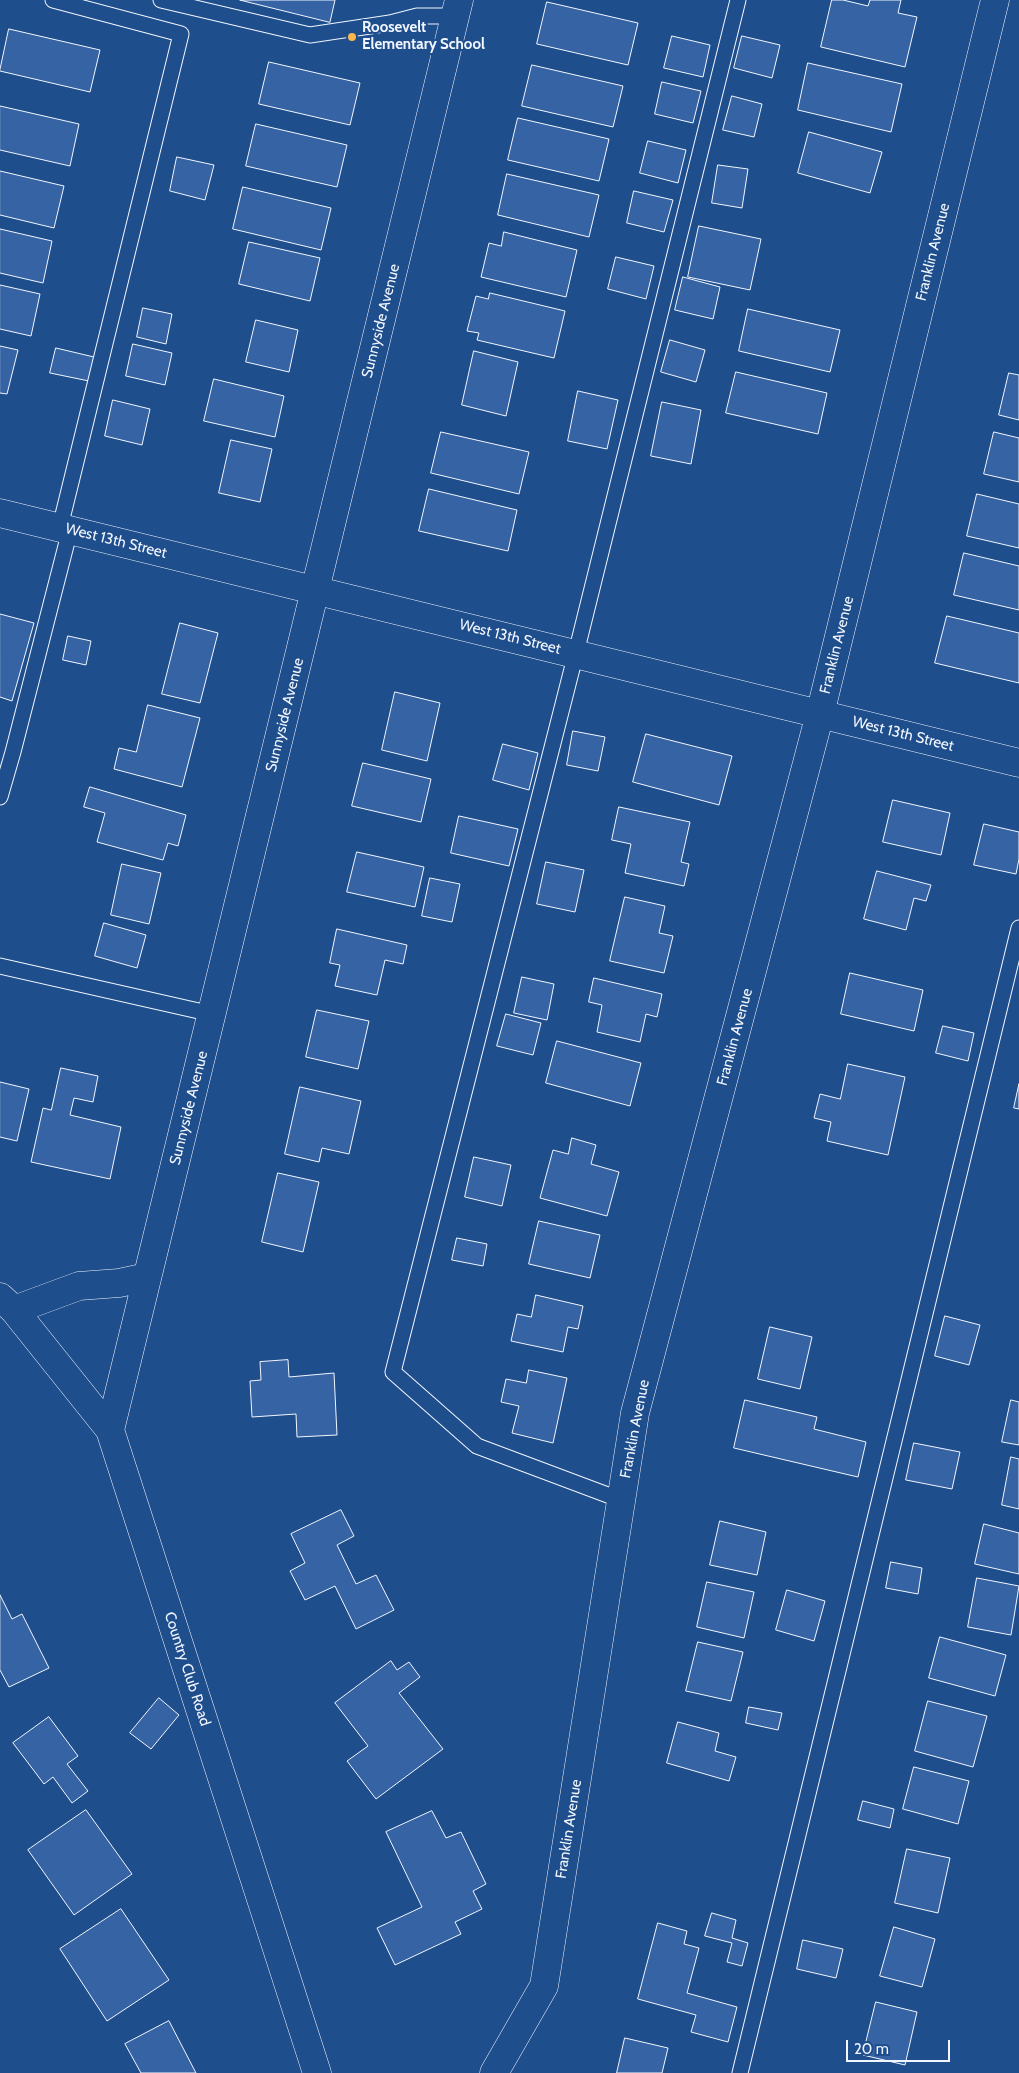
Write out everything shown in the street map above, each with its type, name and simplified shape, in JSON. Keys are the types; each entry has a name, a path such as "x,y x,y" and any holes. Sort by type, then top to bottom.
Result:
{"street":[{"name":"Franklin Avenue","path":"494,2073 544,1986 635,1413 820,714 995,0"},
{"name":"Sunnyside Avenue","path":"110,1430 457,8"},
{"name":"West 13th Street","path":"0,512 1019,763"},
{"path":"7,1304 79,1286 119,1283 147,1277"},
{"name":"Country Club Road","path":"7,1304 110,1430 317,2073"}],"lane":[{"path":"0,798 181,34 52,0"},
{"path":"161,0 310,35 390,23 457,8"},
{"path":"621,1500 477,1446 393,1372 576,653 738,0"},
{"path":"740,2073 1019,928"},
{"path":"0,966 212,1014"}],"building":[{"path":"240,0 335,0 330,22"},
{"path":"832,0 843,0 868,6 870,0 901,0 898,13 917,17 905,67 821,47"},
{"path":"547,2 638,23 628,65 537,44"},
{"path":"9,29 100,50 90,92 0,71"},
{"path":"672,36 710,45 703,77 664,68"},
{"path":"742,36 780,45 772,78 734,68"},
{"path":"269,62 360,83 350,125 259,104"},
{"path":"808,63 902,84 891,132 798,110"},
{"path":"532,65 623,86 613,127 522,106"},
{"path":"662,82 701,91 693,123 655,114"},
{"path":"732,96 762,104 754,137 723,130"},
{"path":"0,106 79,124 70,166 0,150"},
{"path":"518,118 609,139 599,181 508,160"},
{"path":"256,124 347,145 337,187 246,166"},
{"path":"809,132 882,152 870,193 798,173"},
{"path":"648,141 686,150 678,183 640,173"},
{"path":"177,157 214,165 205,200 170,191"},
{"path":"718,165 748,169 742,208 712,203"},
{"path":"0,171 64,186 54,228 0,215"},
{"path":"507,174 599,195 589,237 498,215"},
{"path":"243,187 331,208 321,250 233,229"},
{"path":"634,191 673,200 664,232 627,223"},
{"path":"699,226 761,239 750,290 688,277"},
{"path":"0,229 52,241 43,283 0,273"},
{"path":"504,232 577,250 566,297 481,277 489,243 501,246"},
{"path":"249,242 320,258 310,301 239,284"},
{"path":"616,257 654,266 646,299 608,289"},
{"path":"683,277 720,287 713,319 675,310"},
{"path":"0,285 40,294 31,336 0,329"},
{"path":"490,293 565,311 554,358 477,340 479,333 467,331 476,296 488,299"},
{"path":"143,308 172,314 166,344 137,337"},
{"path":"748,309 840,330 830,372 739,351"},
{"path":"256,320 298,330 289,372 246,362"},
{"path":"670,340 705,350 696,382 661,372"},
{"path":"133,344 172,353 165,385 126,376"},
{"path":"0,346 18,350 7,394 0,393"},
{"path":"56,348 94,357 89,381 50,373"},
{"path":"474,351 518,362 506,416 462,405"},
{"path":"736,372 827,393 818,434 726,413"},
{"path":"1009,373 1019,375 1019,420 999,415"},
{"path":"214,379 284,396 275,437 204,421"},
{"path":"578,391 618,400 607,449 568,441"},
{"path":"113,400 150,409 142,445 105,436"},
{"path":"662,402 701,410 691,464 651,456"},
{"path":"441,432 529,452 519,494 431,473"},
{"path":"994,432 1019,438 1019,482 984,474"},
{"path":"231,440 272,449 260,502 219,493"},
{"path":"429,489 517,510 508,551 419,531"},
{"path":"977,494 1019,504 1019,548 967,536"},
{"path":"964,553 1019,566 1019,610 954,595"},
{"path":"0,614 34,623 12,701 0,697"},
{"path":"947,616 1019,633 1019,683 935,663"},
{"path":"180,623 218,633 200,703 162,694"},
{"path":"68,636 91,641 86,665 63,660"},
{"path":"395,692 440,703 427,761 382,750"},
{"path":"148,705 200,718 182,787 114,769 119,748 136,752"},
{"path":"573,731 605,737 598,771 567,765"},
{"path":"646,734 732,756 719,805 633,782"},
{"path":"503,744 538,753 529,790 493,780"},
{"path":"363,763 431,779 421,822 352,806"},
{"path":"90,787 186,815 178,846 168,843 163,860 97,842 105,813 84,807"},
{"path":"893,800 950,813 941,855 883,842"},
{"path":"619,807 690,822 681,862 689,864 684,886 625,873 631,844 612,840"},
{"path":"459,816 518,829 509,866 451,853"},
{"path":"984,824 1019,832 1019,859 1016,874 974,865"},
{"path":"357,852 424,867 415,907 347,892"},
{"path":"546,862 584,870 575,912 537,904"},
{"path":"122,864 161,873 149,924 111,915"},
{"path":"877,871 931,885 926,901 914,898 906,930 864,919"},
{"path":"430,878 460,884 452,922 422,916"},
{"path":"625,897 665,906 659,933 673,936 664,973 610,961"},
{"path":"104,923 146,935 137,968 95,956"},
{"path":"337,929 407,945 403,964 385,960 377,995 335,986 340,965 330,963"},
{"path":"850,973 923,990 914,1031 841,1014"},
{"path":"522,977 554,984 547,1020 514,1013"},
{"path":"594,978 662,994 657,1017 646,1014 640,1042 597,1032 602,1005 589,1002"},
{"path":"317,1010 369,1021 358,1069 306,1057"},
{"path":"506,1014 541,1023 533,1055 497,1046"},
{"path":"943,1026 974,1033 968,1061 936,1053"},
{"path":"557,1041 641,1063 630,1106 546,1083"},
{"path":"848,1064 905,1077 888,1155 827,1141 831,1122 814,1118 820,1094 840,1099"},
{"path":"61,1068 98,1076 93,1102 74,1098 70,1115 121,1127 110,1179 31,1162 43,1108 51,1110"},
{"path":"0,1082 29,1089 17,1141 0,1137"},
{"path":"1019,1084 1019,1109 1014,1108"},
{"path":"300,1087 361,1101 349,1154 322,1148 319,1162 285,1154"},
{"path":"572,1138 596,1145 591,1164 619,1172 607,1216 540,1198 553,1150 568,1154"},
{"path":"474,1157 511,1165 502,1206 465,1197"},
{"path":"278,1173 319,1182 303,1252 262,1242"},
{"path":"539,1221 600,1235 590,1278 529,1264"},
{"path":"457,1238 487,1244 483,1266 452,1260"},
{"path":"536,1295 583,1306 578,1329 568,1327 563,1352 511,1341 517,1314 531,1317"},
{"path":"945,1316 980,1325 969,1365 935,1356"},
{"path":"770,1327 812,1337 800,1389 758,1379"},
{"path":"288,1360 289,1377 334,1373 337,1435 297,1437 296,1414 252,1417 250,1381 261,1380 260,1362"},
{"path":"529,1370 567,1378 553,1443 512,1433 519,1406 501,1402 506,1379 526,1383"},
{"path":"745,1400 817,1417 814,1429 866,1442 858,1477 734,1448"},
{"path":"1011,1400 1019,1402 1019,1445 1002,1442"},
{"path":"914,1443 960,1452 952,1489 906,1480"},
{"path":"1011,1457 1019,1459 1019,1509 1002,1505"},
{"path":"341,1510 354,1536 337,1545 356,1584 376,1575 394,1610 356,1629 335,1586 305,1600 290,1571 305,1563 291,1534"},
{"path":"720,1521 766,1532 757,1575 710,1565"},
{"path":"984,1524 1019,1533 1019,1574 975,1564"},
{"path":"891,1562 922,1568 918,1594 886,1588"},
{"path":"977,1578 1019,1586 1011,1635 968,1627"},
{"path":"707,1582 754,1592 744,1638 697,1627"},
{"path":"787,1590 825,1601 814,1641 776,1630"},
{"path":"0,1595 12,1619 22,1614 49,1668 9,1687 0,1670"},
{"path":"940,1637 1006,1655 995,1696 929,1678"},
{"path":"698,1642 743,1652 731,1701 686,1691"},
{"path":"391,1661 397,1670 409,1662 420,1677 399,1693 443,1749 376,1799 347,1761 368,1746 335,1703"},
{"path":"159,1698 179,1715 151,1749 130,1733"},
{"path":"928,1701 987,1716 973,1767 915,1751"},
{"path":"749,1707 782,1713 778,1730 746,1723"},
{"path":"49,1717 78,1756 67,1764 88,1791 72,1803 53,1777 44,1784 13,1743"},
{"path":"678,1722 719,1733 715,1751 736,1757 729,1781 667,1763"},
{"path":"914,1767 969,1781 958,1824 903,1809"},
{"path":"863,1801 894,1809 890,1828 858,1820"},
{"path":"86,1810 132,1874 74,1915 28,1850"},
{"path":"432,1811 446,1838 461,1832 486,1884 473,1891 482,1909 455,1922 461,1934 395,1965 377,1928 422,1907 386,1832"},
{"path":"907,1849 950,1858 938,1913 895,1903"},
{"path":"121,1909 169,1980 107,2021 60,1949"},
{"path":"712,1913 736,1920 732,1938 748,1943 742,1966 727,1962 732,1943 705,1936"},
{"path":"658,1923 687,1931 684,1944 699,1948 687,1993 737,2007 728,2042 691,2032 696,2015 638,1999"},
{"path":"894,1927 935,1939 922,1987 880,1976"},
{"path":"803,1940 843,1949 836,1978 797,1969"},
{"path":"876,2002 917,2012 905,2065 863,2055"},
{"path":"169,2021 196,2073 141,2073 125,2044"},
{"path":"625,2038 668,2048 662,2073 617,2073"}],"place":[{"name":"Roosevelt Elementary School","path":"352,37"}]}
